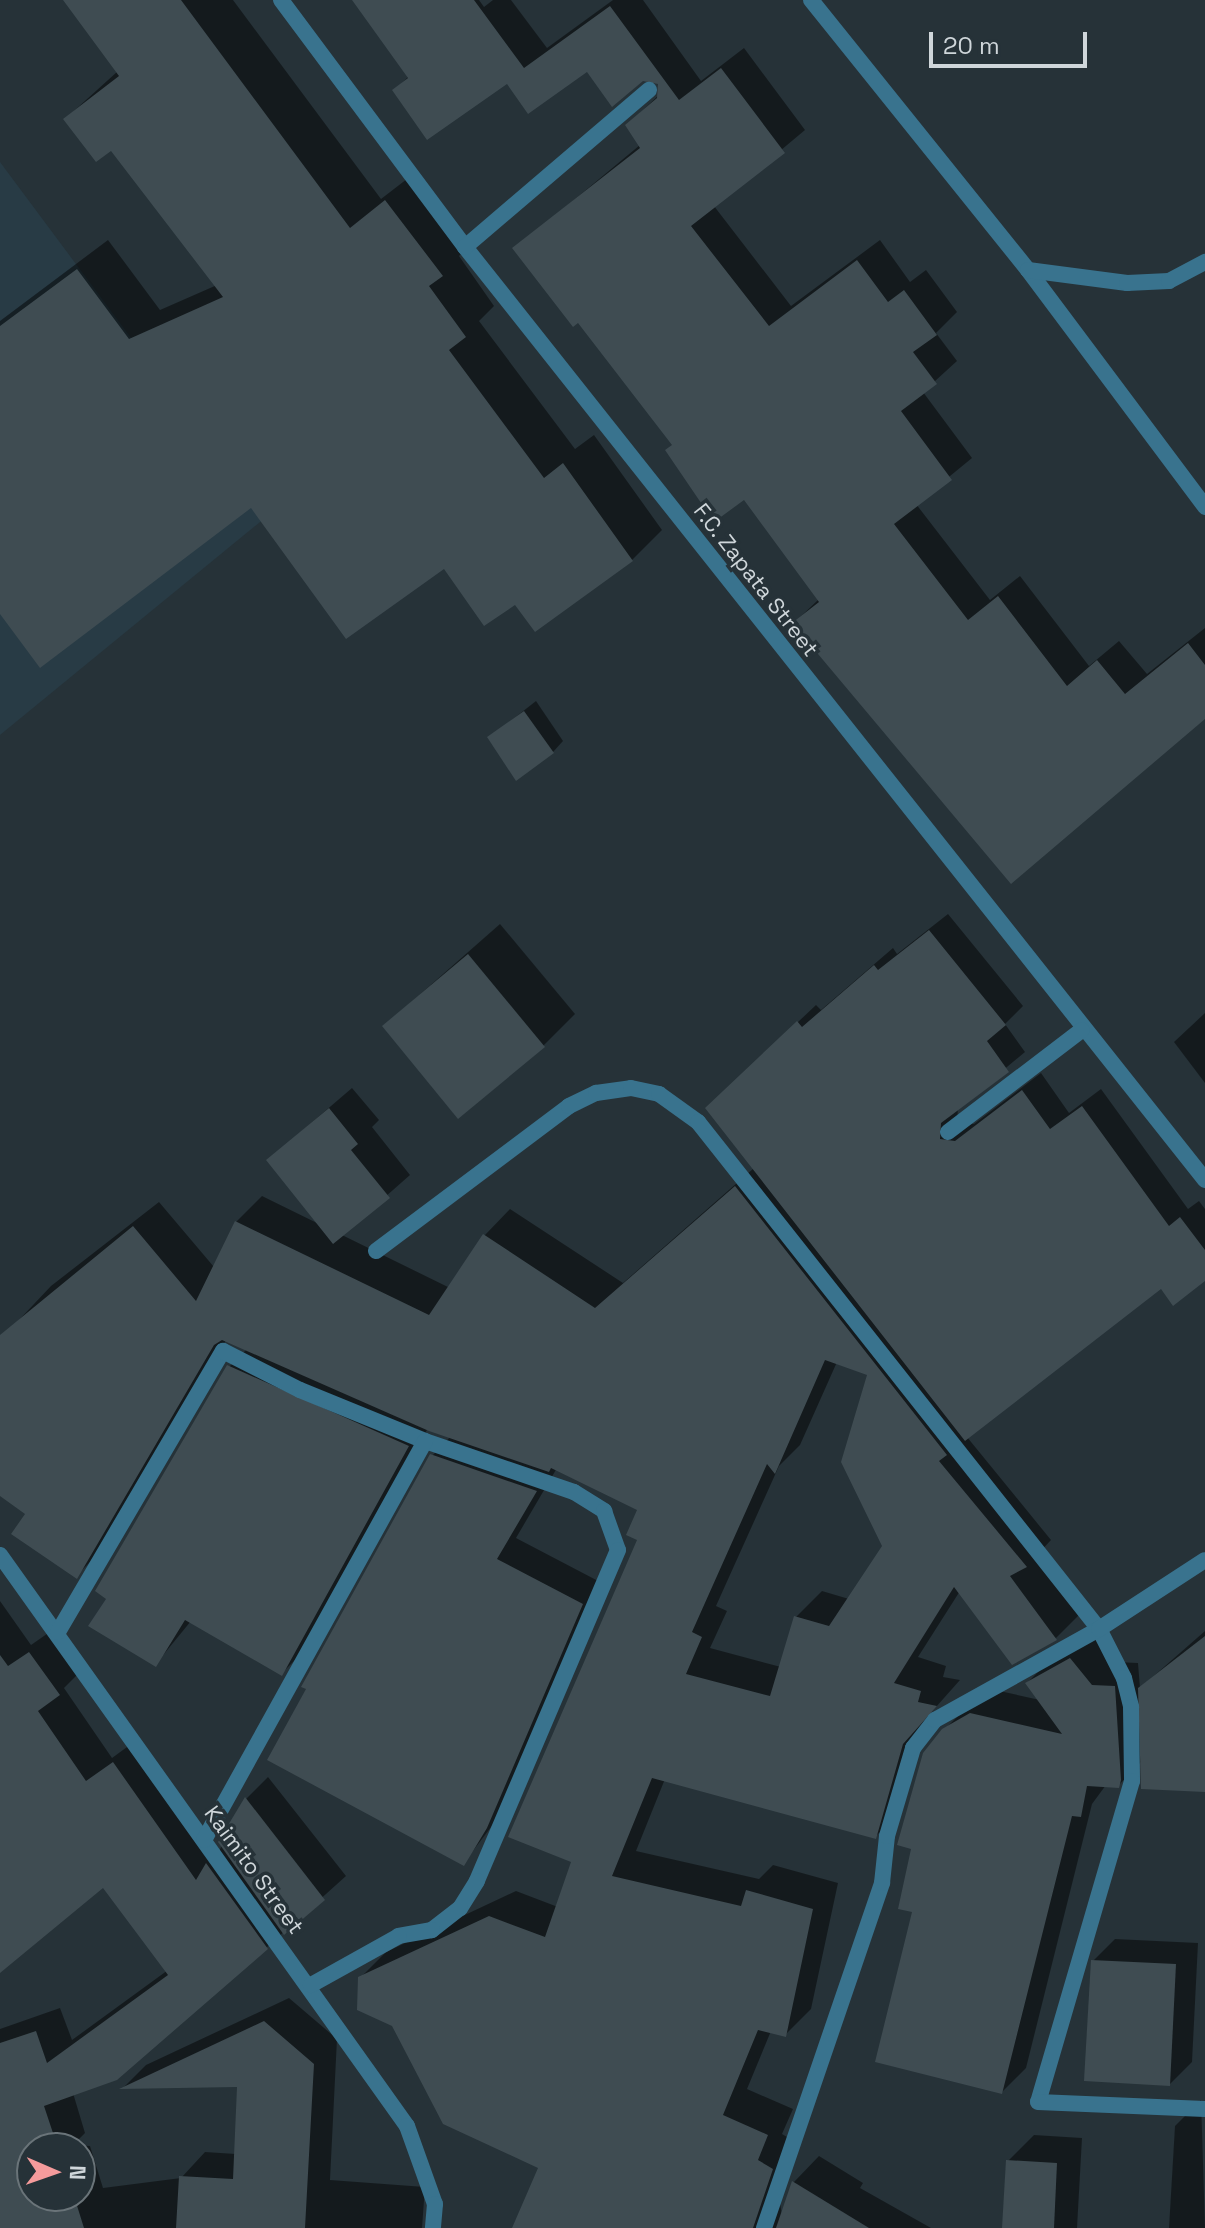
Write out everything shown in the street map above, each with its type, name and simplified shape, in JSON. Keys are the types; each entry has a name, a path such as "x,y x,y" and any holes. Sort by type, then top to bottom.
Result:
{"street":[{"name":"F.C. Zapata Street","path":"281,0 465,247 1082,1030 1205,1180"},
{"path":"811,0 1028,270 1205,507"},
{"path":"465,247 649,90"},
{"path":"1028,270 1127,283 1169,281 1205,262"},
{"path":"948,1132 1082,1030"},
{"path":"376,1251 569,1106 596,1093 631,1088 659,1094 698,1122 1099,1629 1124,1678 1131,1707 1132,1781 1038,2102 1205,2109"},
{"path":"58,1632 223,1351 300,1390 425,1441 574,1492 604,1511 618,1550 477,1881 460,1908 432,1930 399,1936 311,1985"},
{"path":"204,1840 425,1441"},
{"name":"Kaimito Street","path":"0,1555 311,1985 407,2126 435,2204 433,2228"},
{"path":"764,2228 882,1883 887,1836 913,1748 935,1720 1099,1629 1205,1560"}],"shaded area":[{"path":"0,162 265,518 0,735"}],"building":[{"path":"63,0 181,0 350,228 385,200 443,276 429,286 466,337 449,350 544,478 563,463 633,561 535,632 515,605 484,626 444,569 346,639 251,508 40,668 0,614 0,326 77,269 129,339 223,297 111,151 96,162 63,119 119,76"},
{"path":"352,0 474,0 524,68 610,6 679,100 721,68 785,153 691,226 769,326 857,260 888,302 904,290 937,335 913,352 937,384 901,411 952,480 894,524 968,620 998,596 1067,686 1097,660 1125,694 1188,643 1205,665 1205,719 1011,884 792,623 819,602 744,500 714,522 665,450 672,445 578,323 573,327 512,248 640,148 625,125 657,98 658,84 643,81 612,107 587,72 528,114 507,84 427,140 392,90 408,78"},
{"path":"524,711 554,753 516,781 487,737"},
{"path":"929,930 1006,1025 987,1041 1009,1072 941,1123 940,1139 955,1141 1022,1090 1050,1129 1082,1106 1169,1226 1180,1217 1205,1250 1205,1281 1173,1306 1161,1289 965,1441 705,1108 797,1021 802,1027 874,965 878,970"},
{"path":"468,954 545,1047 458,1119 382,1026"},
{"path":"329,1108 358,1144 351,1150 390,1198 333,1244 266,1160"},
{"path":"735,1186 947,1455 939,1461 1027,1567 1010,1576 1057,1640 1012,1665 954,1587 894,1683 921,1691 918,1702 937,1706 903,1744 876,1839 652,1778 612,1876 741,1906 746,1890 813,1909 786,2037 758,2030 723,2115 768,2135 758,2160 773,2169 753,2228 512,2228 538,2168 443,2124 392,2026 357,2010 358,1977 489,1916 545,1937 571,1862 508,1837 637,1540 626,1535 637,1510 551,1468 549,1472 429,1431 222,1340 214,1345 77,1579 11,1534 25,1514 0,1496 0,1335 133,1226 196,1301 235,1221 429,1315 483,1234 595,1308","holes":["825,1360 867,1375 841,1462 882,1546 829,1626 794,1616 770,1696 686,1674 702,1637 692,1632 767,1464 775,1474"]},
{"path":"227,1365 409,1446 282,1676 185,1620 156,1667 88,1626 106,1599 95,1591"},
{"path":"430,1454 537,1491 497,1559 583,1604 487,1828 464,1866 267,1760 306,1689 301,1687"},
{"path":"1205,1636 1205,1792 1141,1789 1138,1688"},
{"path":"29,1652 60,1695 38,1711 86,1781 113,1762 196,1880 206,1863 268,1949 117,2080 44,2106 53,2132 16,2132 16,2212 79,2212 84,2228 0,2228 0,2043 36,2031 47,2063 168,1975 103,1888 0,1973 0,1655 8,1666"},
{"path":"1070,1658 1092,1685 1115,1686 1121,1780 1119,1788 1087,1786 1081,1817 1072,1816 1002,2094 875,2062 912,1912 898,1909 911,1849 897,1845 923,1753 942,1729 970,1713 1062,1734 1025,1683"},
{"path":"245,1797 325,1900 284,1935 218,1842"},
{"path":"1091,1960 1176,1964 1170,2086 1084,2081"},
{"path":"264,2021 314,2064 305,2228 176,2228 179,2176 233,2179 237,2087 119,2089"},
{"path":"1006,2160 1057,2163 1054,2228 1002,2228"},
{"path":"792,2181 869,2228 776,2228"}]}
